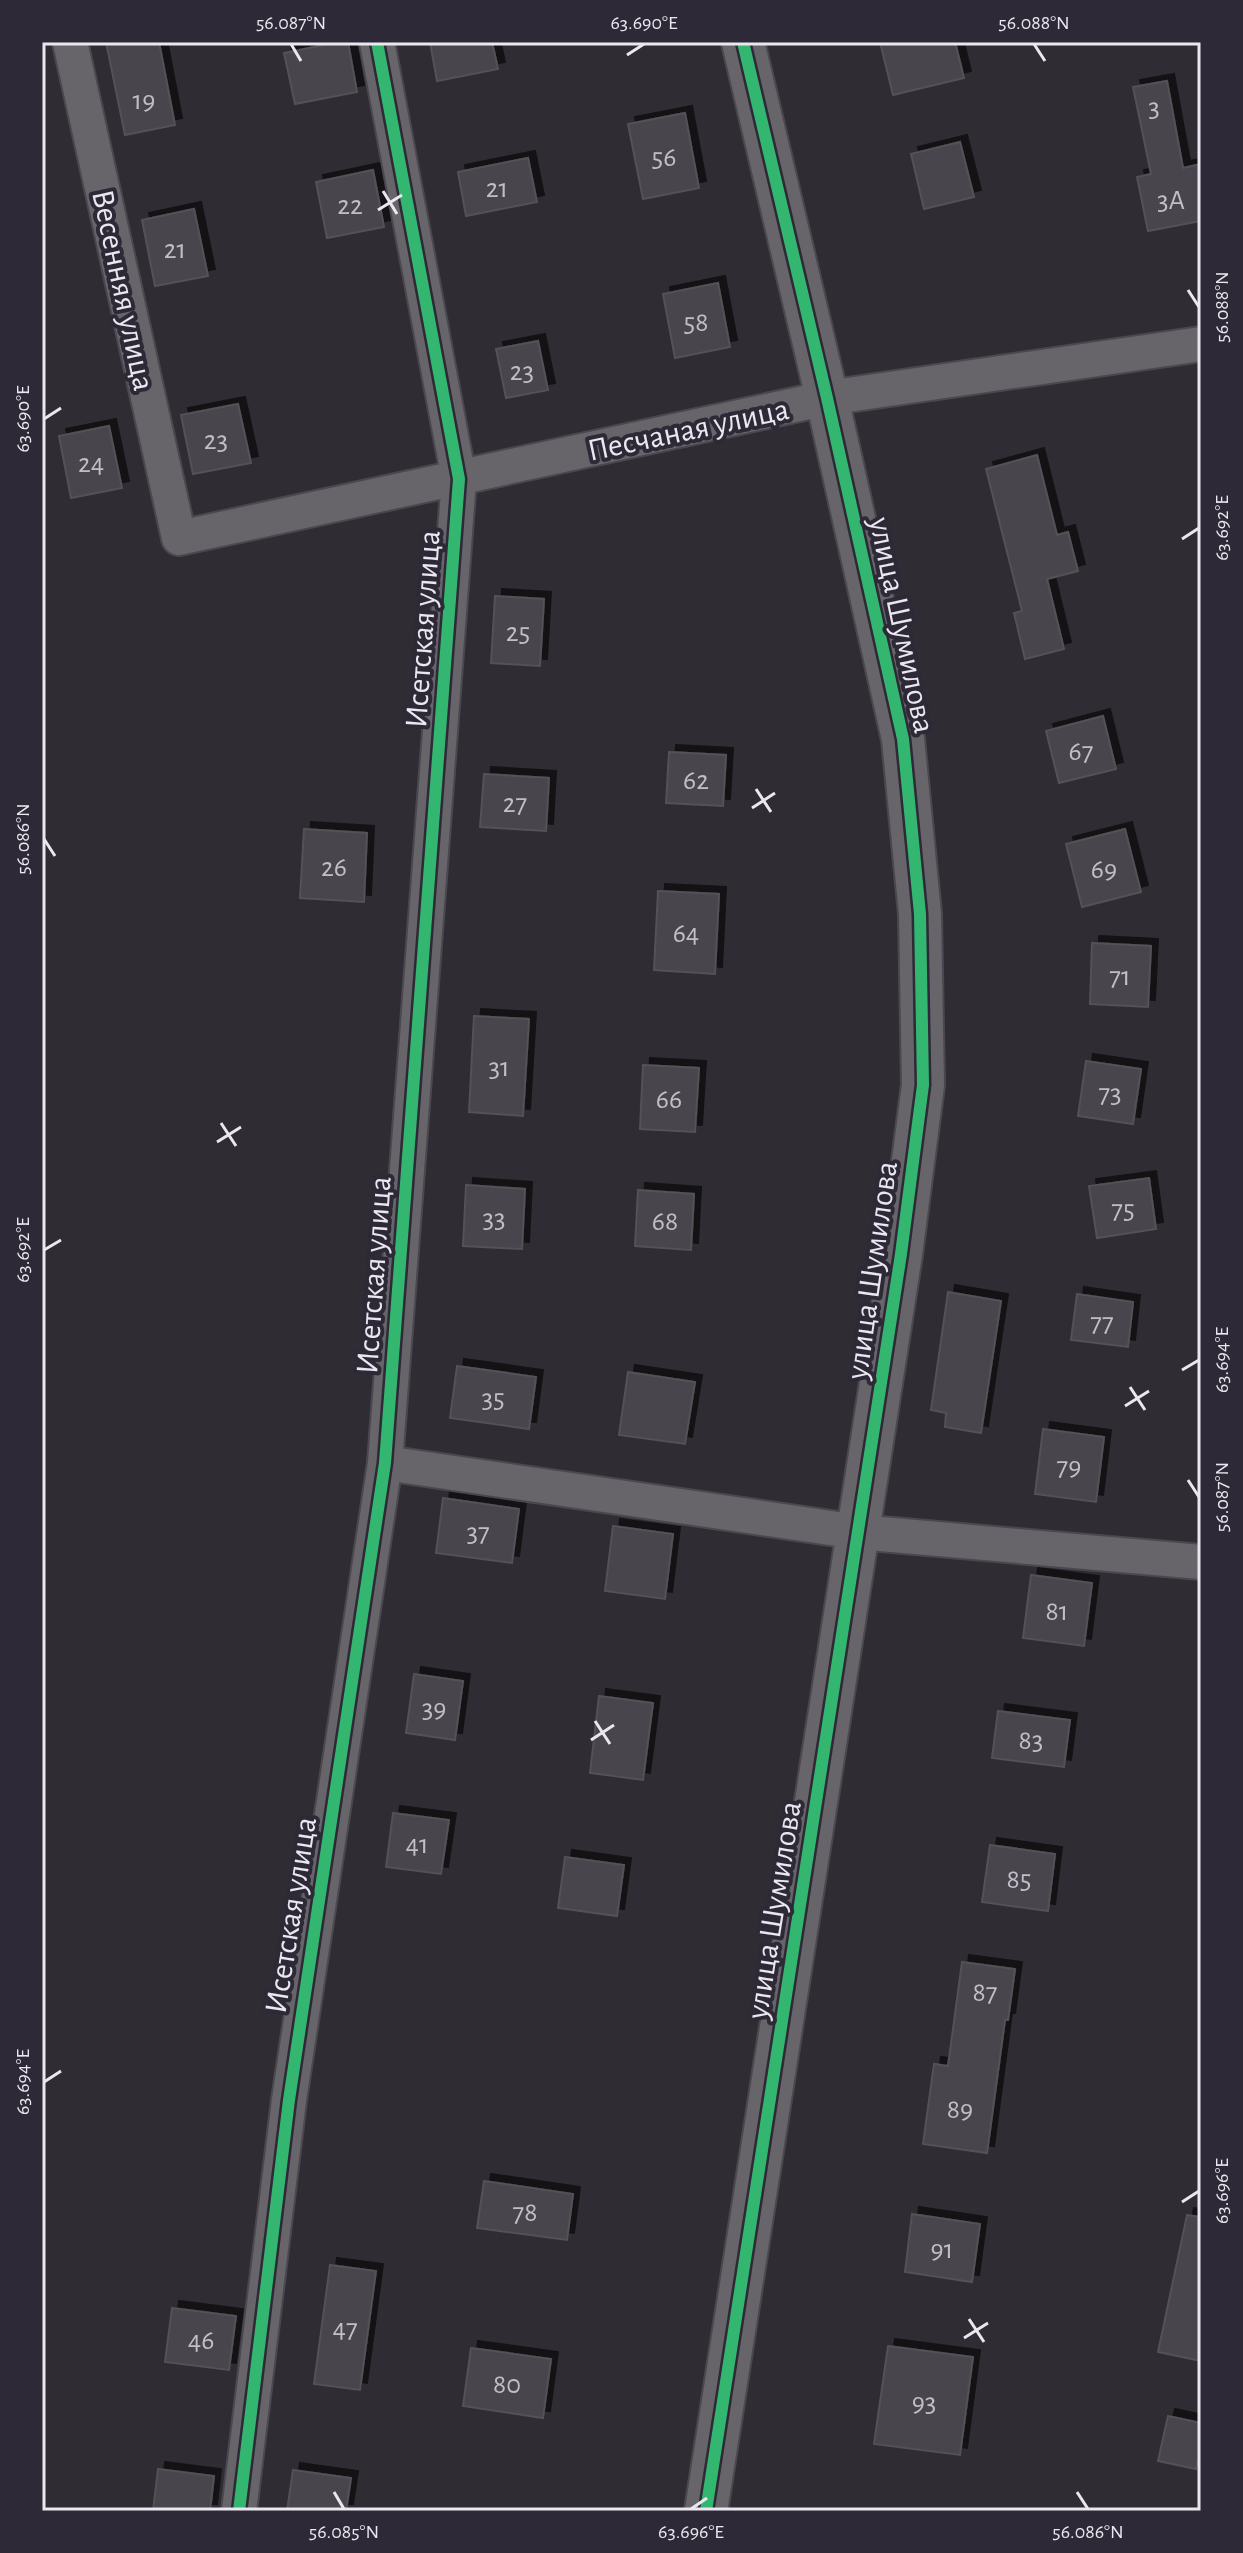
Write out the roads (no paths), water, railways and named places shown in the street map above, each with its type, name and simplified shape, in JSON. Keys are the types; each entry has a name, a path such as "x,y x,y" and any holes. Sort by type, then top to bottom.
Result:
{"street":[{"name":"Весенняя улица","path":"70,42 179,538"},
{"name":"Исетская улица","path":"239,2511 289,2100 385,1463 459,479 377,42"},
{"name":"улица Шумилова","path":"706,2511 901,1254 923,1085 920,914 903,739 743,42"},
{"name":"Песчаная улица","path":"179,538 827,398 1201,344"},
{"path":"385,1463 858,1532 1201,1562"}]}
